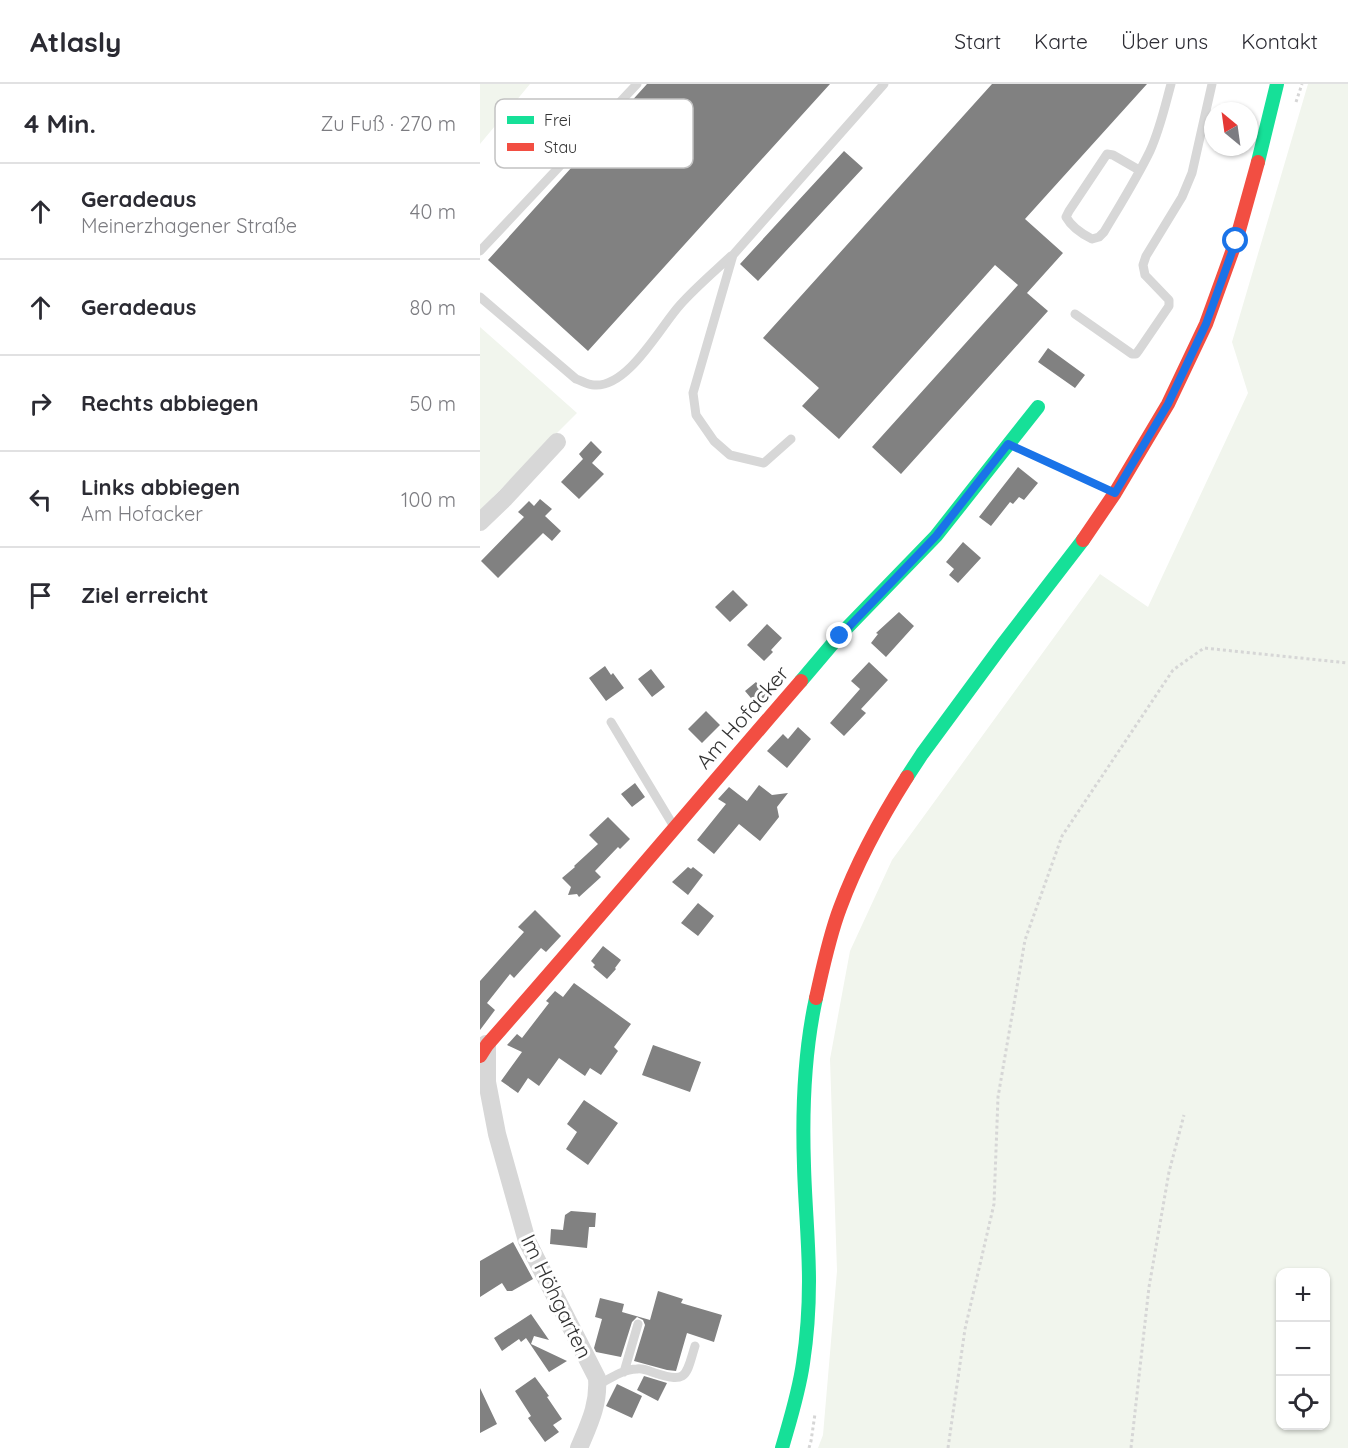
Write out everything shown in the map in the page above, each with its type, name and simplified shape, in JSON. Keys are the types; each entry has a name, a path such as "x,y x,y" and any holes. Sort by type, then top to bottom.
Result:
{"main road":[{"path":"782,1448 803,1364 809,1282 804,1164 805,1066 811,1020 827,949 840,908 867,847 891,802 922,754 1076,551 1115,493 1168,404 1206,324 1236,241 1277,84"},
{"name":"Am Hofacker","path":"482,1047 574,947 674,827 840,636 936,536 1038,407"}],"street":[{"path":"480,522 557,442"},
{"name":"Im Höhgarten","path":"482,1047 495,1124 527,1241 597,1378 598,1395 594,1411 579,1448"}],"lane":[{"path":"623,99 637,84"},
{"path":"480,297 576,379 593,385 604,384 622,375 637,362 679,306 733,255 884,84"},
{"path":"1140,170 1113,154 1107,154 1066,216 1069,222 1092,239 1104,232 1140,170 1150,150 1161,122 1171,84"},
{"path":"1075,314 1132,354 1136,354 1169,306 1169,300 1145,275 1143,266 1146,256 1182,197 1192,173 1212,84"},
{"path":"480,251 558,168"},
{"path":"733,255 693,393 696,415 714,441 730,455 764,463 791,439"},
{"path":"611,722 674,827"},
{"path":"624,1372 638,1324"},
{"path":"598,1385 624,1372 636,1369 677,1378 684,1375 688,1369 695,1346"}],"path":[{"path":"1295,106 1302,84"},
{"path":"1008,444 1115,493"},
{"path":"948,1448 964,1329 994,1204 998,1097 1025,940 1062,836 1173,670 1204,648 1348,663"},
{"path":"1131,1448 1149,1287 1169,1172 1184,1115"},
{"path":"809,1448 815,1410"}],"shaded area":[{"path":"480,84 530,84 518,99 495,99 495,126 480,144"},
{"path":"1308,84 1348,84 1348,1448 818,1448 823,1435 837,1271 830,1059 850,951 892,860 1100,574 1148,607 1248,393 1232,342"},
{"path":"480,327 577,413 480,510"}],"building":[{"path":"647,84 830,84 588,351 488,260 571,168 693,168 693,99 633,99"},
{"path":"992,84 1147,84 1025,219 1063,253 1027,293 1048,311 901,474 872,447 1018,285 995,265 839,439 802,406 819,388 763,338"},
{"path":"844,151 863,168 758,281 740,264"},
{"path":"1048,348 1085,375 1075,388 1038,362"},
{"path":"591,441 602,452 592,463 604,474 579,499 561,482 583,459 579,454"},
{"path":"1018,467 1038,483 1024,500 1019,497 1013,504 1010,502 991,526 979,517"},
{"path":"540,499 552,509 545,516 561,531 552,541 543,533 498,578 481,561 524,517 518,512 529,501 534,506"},
{"path":"963,542 981,558 958,583 949,575 954,569 946,562"},
{"path":"733,590 748,605 730,622 715,607"},
{"path":"899,612 914,626 886,657 871,643 878,634 876,633"},
{"path":"767,624 782,638 764,661 747,645"},
{"path":"869,662 888,680 861,709 866,713 844,736 830,723 860,689 851,681"},
{"path":"605,666 624,688 606,701 589,678"},
{"path":"651,669 665,687 652,697 638,679"},
{"path":"756,682 767,695 756,704 745,691"},
{"path":"706,711 720,725 702,743 688,729"},
{"path":"798,727 811,739 787,768 767,751 783,734 788,739"},
{"path":"635,783 645,797 632,807 621,794"},
{"path":"759,785 772,795 788,793 777,807 779,817 760,841 739,824 714,854 697,840 726,804 718,799 729,787 747,801"},
{"path":"608,817 630,839 620,849 618,847 595,871 601,877 579,897 577,894 568,895 571,887 562,878 598,844 589,835"},
{"path":"688,867 691,869 693,867 703,875 688,895 672,882"},
{"path":"698,903 714,916 698,936 681,923"},
{"path":"535,910 561,936 546,952 541,948 514,978 510,974 487,1003 495,1010 480,1030 480,981 524,932 518,927"},
{"path":"603,946 621,960 607,979 593,967 595,965 591,961"},
{"path":"574,983 631,1024 614,1047 618,1051 601,1075 590,1068 585,1076 559,1058 539,1086 528,1078 518,1093 501,1081 522,1052 507,1045 517,1034 522,1038 549,1003 546,1001 555,991 563,997"},
{"path":"653,1045 701,1062 690,1092 642,1075"},
{"path":"584,1100 618,1123 588,1165 566,1149 577,1132 567,1124"},
{"path":"571,1211 596,1213 595,1227 589,1227 587,1248 550,1244 551,1229 563,1230 565,1215"},
{"path":"513,1242 533,1279 512,1291 507,1291 502,1283 480,1297 480,1261"},
{"path":"658,1291 683,1299 681,1303 722,1315 714,1342 687,1333 676,1371 634,1361 645,1325 643,1320 637,1317 632,1322 621,1357 596,1352 594,1348 602,1319 595,1317 600,1298 624,1304 622,1312 650,1320"},
{"path":"531,1314 549,1340 534,1336 531,1344 567,1361 549,1372 526,1338 521,1342 519,1339 502,1351 494,1338"},
{"path":"644,1376 667,1383 658,1401 637,1390"},
{"path":"535,1377 562,1419 553,1425 559,1432 545,1442 528,1418 531,1416 515,1391"},
{"path":"617,1384 642,1396 632,1418 606,1406"},
{"path":"480,1388 497,1424 480,1433"}],"traffic: fast":[{"path":"1258,162 1277,84"},
{"path":"801,681 840,635 936,536 1038,407"},
{"path":"907,777 1003,644 1083,540"},
{"path":"782,1448 799,1385 808,1322 809,1267 803,1124 806,1061 816,998"}],"traffic: jam":[{"path":"1083,540 1115,493 1168,404 1206,324 1236,241 1258,162"},
{"path":"480,1056 487,1045 801,681"},
{"path":"816,998 826,952 840,908 870,841 907,777"}],"route":[{"path":"840,636 936,536 1008,444 1115,493 1168,404 1206,324 1236,241"}]}
